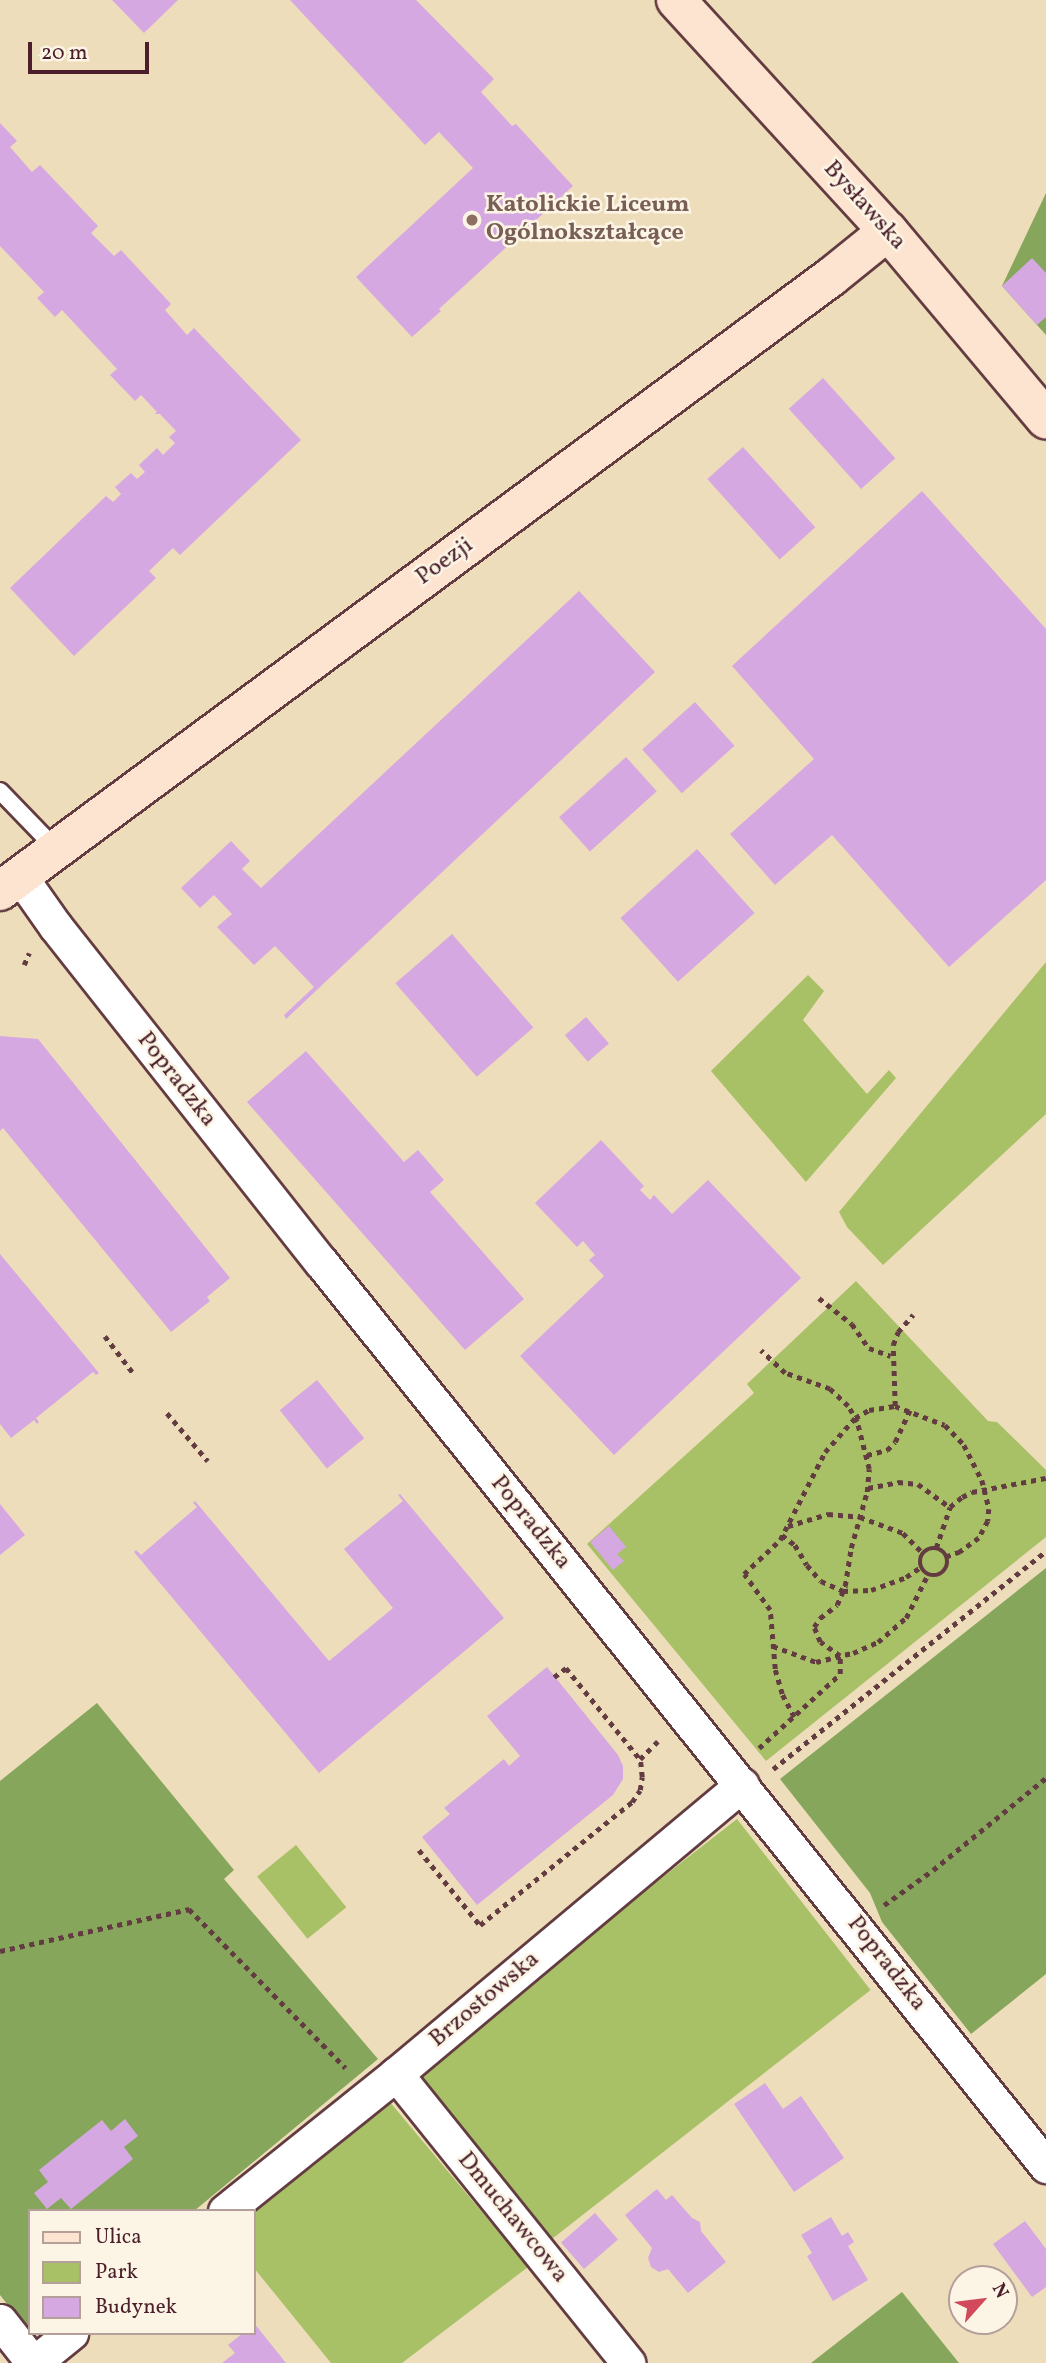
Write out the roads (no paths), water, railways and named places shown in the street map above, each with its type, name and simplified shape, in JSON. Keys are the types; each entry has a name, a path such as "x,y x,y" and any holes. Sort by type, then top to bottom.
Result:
{"street":[{"name":"Bysławska","path":"676,0 888,231 1046,419"},
{"name":"Poezji","path":"10,883 58,851 831,277 888,231"},
{"name":"Popradzka","path":"10,883 56,927 313,1252 754,1780 855,1925 1046,2166"},
{"name":"Brzostowska","path":"227,2209 754,1780"},
{"name":"Dmuchawcowa","path":"396,2074 628,2363"},
{"path":"0,2321 34,2363 69,2335"}],"lane":[{"path":"0,791 58,851"}],"place":[{"name":"Katolickie Liceum Ogólnokształcące","path":"472,220"}]}
